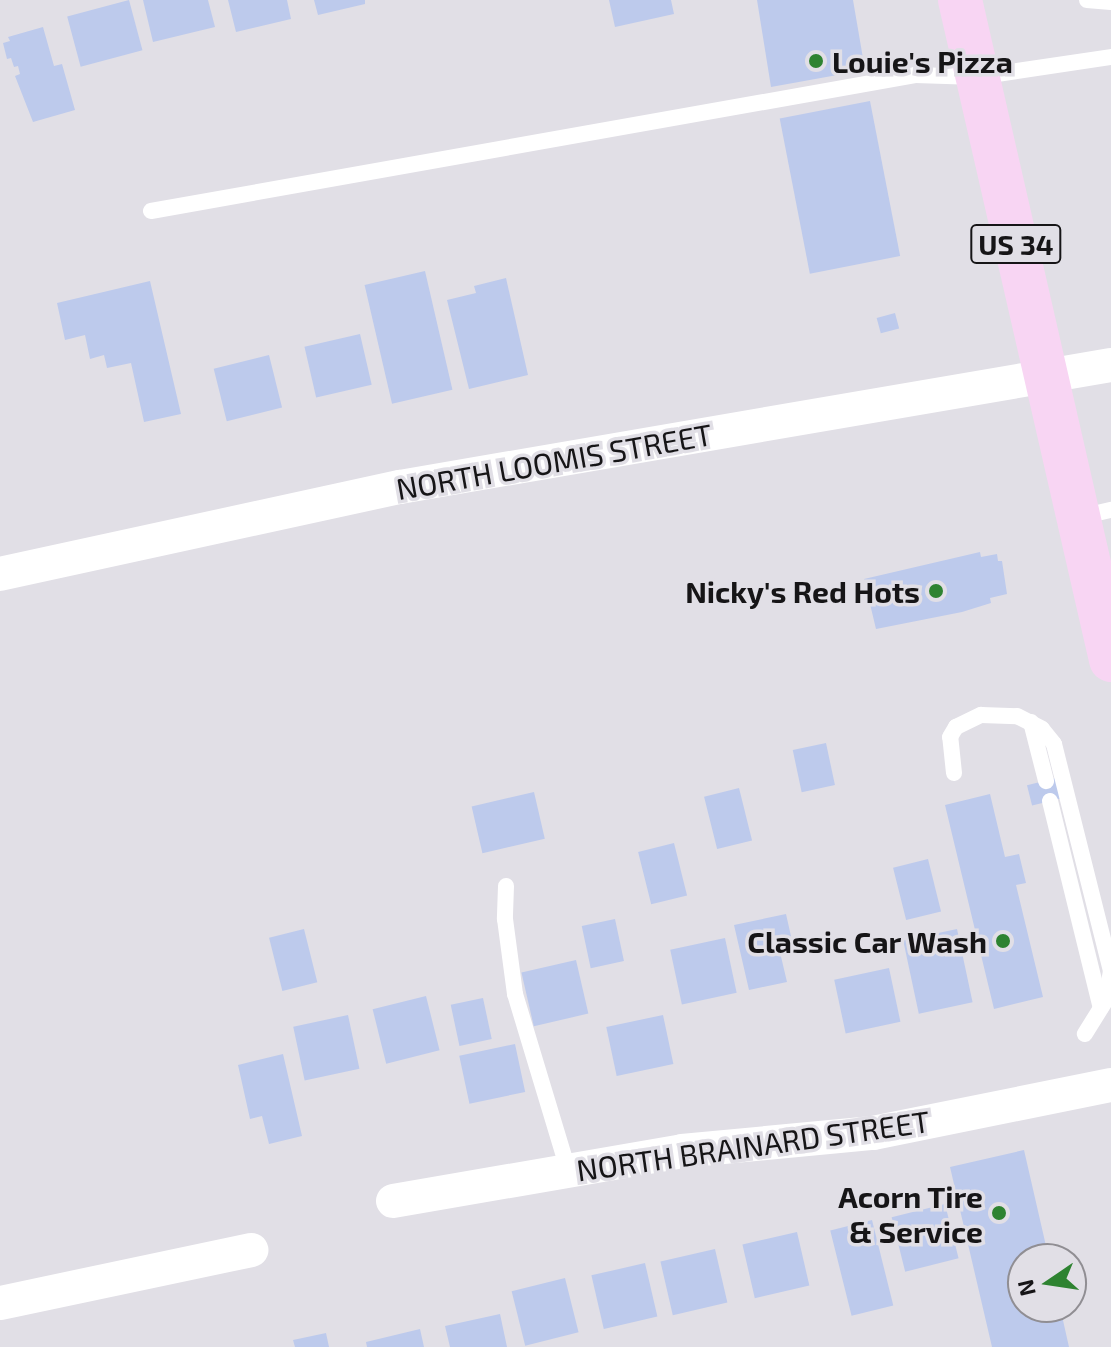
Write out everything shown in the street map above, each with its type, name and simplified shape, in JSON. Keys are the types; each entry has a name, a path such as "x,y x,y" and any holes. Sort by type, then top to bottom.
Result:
{"main road":[{"name":"US 34","path":"960,0 1045,374 1094,514 1111,660"}],"street":[{"name":"NORTH LOOMIS STREET","path":"0,574 400,487 1111,365"},
{"name":"NORTH BRAINARD STREET","path":"393,1201 682,1151 873,1133 1111,1085"},
{"path":"0,1303 251,1250"}],"lane":[{"path":"1087,0 1111,2"},
{"path":"151,211 915,75 977,77 1111,57"},
{"path":"954,773 950,737 967,720 997,713 1031,722 1042,729 1060,760 1111,971 1101,1008 1085,1034"},
{"path":"1031,722 1046,781"},
{"path":"1050,801 1101,1008"},
{"path":"506,886 505,919 515,994 568,1170"}],"building":[{"path":"129,0 142,50 81,67 67,17"},
{"path":"143,0 208,0 215,27 153,42"},
{"path":"228,0 287,0 291,19 236,32"},
{"path":"314,0 365,0 365,4 318,15"},
{"path":"609,0 671,0 674,14 615,27"},
{"path":"757,0 853,0 865,70 771,87"},
{"path":"43,27 54,66 62,64 75,110 33,122 15,76 20,74 18,66 14,67 11,58 7,59 3,43 10,41 8,37"},
{"path":"870,101 900,256 810,274 780,119"},
{"path":"425,271 452,390 392,404 365,285"},
{"path":"506,278 528,375 469,389 447,300 476,293 474,286"},
{"path":"150,281 181,414 144,422 131,363 107,368 104,355 90,359 85,335 65,340 57,303"},
{"path":"895,313 899,328 881,333 877,318"},
{"path":"360,334 372,385 316,397 304,347"},
{"path":"269,355 282,407 227,421 214,369"},
{"name":"Nicky's Red Hots","path":"980,552 981,557 997,554 998,561 1002,561 1007,594 990,598 991,603 962,612 876,629 864,579"},
{"path":"826,743 835,785 802,792 793,750"},
{"path":"1060,777 1065,797 1032,806 1027,785"},
{"path":"739,788 752,840 717,849 704,797"},
{"path":"534,792 545,839 482,853 472,806"},
{"name":"Classic Car Wash","path":"990,794 1005,857 1019,854 1026,883 1016,885 1043,997 994,1009 945,805"},
{"path":"674,843 687,895 651,904 638,852"},
{"path":"928,859 941,911 906,920 893,868"},
{"path":"786,914 793,945 779,948 787,982 749,990 734,925"},
{"path":"615,919 624,961 591,968 582,926"},
{"path":"304,929 317,982 282,991 269,938"},
{"path":"957,929 973,1002 919,1014 903,940"},
{"path":"725,938 737,993 682,1004 670,950"},
{"path":"576,960 588,1014 534,1026 521,973"},
{"path":"889,968 900,1022 846,1033 834,980"},
{"path":"426,996 440,1050 386,1064 373,1009"},
{"path":"483,998 492,1039 459,1046 451,1005"},
{"path":"348,1015 359,1069 305,1080 293,1027"},
{"path":"663,1015 673,1064 617,1076 606,1027"},
{"path":"515,1044 525,1092 469,1104 459,1056"},
{"path":"283,1054 302,1136 269,1144 262,1116 250,1119 238,1065"},
{"name":"Acorn Tire & Service","path":"1024,1150 1045,1243 1007,1243 1007,1323 1064,1323 1069,1347 992,1347 950,1167"},
{"path":"945,1204 959,1258 905,1272 892,1217"},
{"path":"872,1220 893,1305 852,1316 830,1230"},
{"path":"797,1232 809,1286 755,1298 742,1245"},
{"path":"715,1249 727,1303 673,1315 660,1262"},
{"path":"645,1263 657,1317 604,1329 591,1275"},
{"path":"565,1278 579,1332 525,1346 512,1291"},
{"path":"500,1314 507,1347 450,1347 445,1326"},
{"path":"420,1329 424,1347 367,1347 366,1342"},
{"path":"326,1333 329,1347 295,1347 293,1340"}],"place":[{"name":"Louie's Pizza","path":"816,61"},
{"name":"Nicky's Red Hots","path":"936,591"},
{"name":"Classic Car Wash","path":"1003,941"},
{"name":"Acorn Tire & Service","path":"999,1213"}]}
